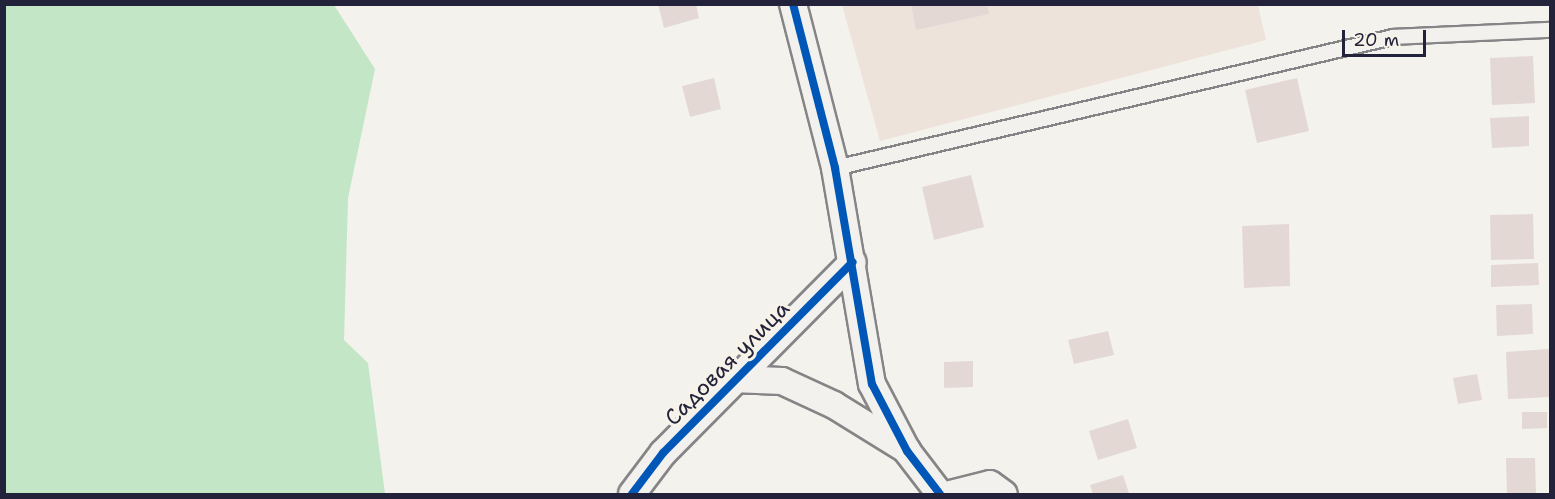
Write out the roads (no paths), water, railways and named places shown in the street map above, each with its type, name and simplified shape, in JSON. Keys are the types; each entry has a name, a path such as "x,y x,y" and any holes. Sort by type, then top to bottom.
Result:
{"street":[{"name":"Садовая улица","path":"793,4 835,168 853,262 872,384 907,451 940,495"},
{"name":"Садовая улица","path":"632,495 663,453 733,379 853,262"},
{"name":"Садовая улица","path":"733,379 782,381 834,405 907,451"},
{"path":"950,495 990,484 1004,495"}],"lane":[{"path":"835,168 1393,37 1551,30"}]}
